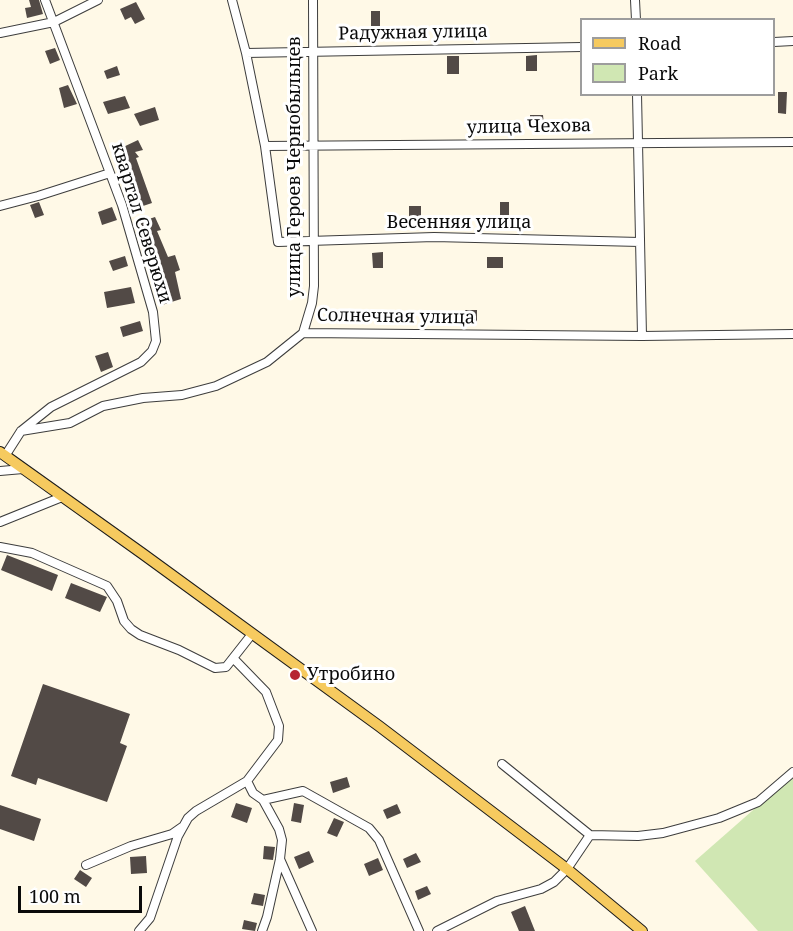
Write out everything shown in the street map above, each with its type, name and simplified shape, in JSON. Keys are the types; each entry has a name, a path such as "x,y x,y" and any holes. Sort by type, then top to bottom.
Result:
{"main road":[{"path":"2,454 379,726 567,869 642,931"}],"street":[{"name":"квартал Северюхи","path":"2,454 21,431 56,404 141,362 155,347 156,341 153,312 133,240 45,0"},
{"path":"0,33 54,22 98,0"},
{"path":"231,0 246,53 265,146"},
{"name":"улица Героев Чернобыльцев","path":"303,333 312,303 314,241 313,0"},
{"path":"635,0 636,18"},
{"path":"775,42 793,41"},
{"name":"Радужная улица","path":"246,53 580,47"},
{"path":"637,96 642,336"},
{"name":"улица Чехова","path":"265,146 793,142"},
{"name":"Весенняя улица","path":"265,146 278,242 434,237 640,242"},
{"path":"0,206 110,173"},
{"name":"Солнечная улица","path":"21,431 69,423 103,406 143,398 182,395 216,386 267,362 303,333 642,336 793,334"},
{"path":"0,471 22,468"},
{"path":"0,522 62,497"},
{"path":"0,547 32,553 107,586 117,601 124,621 140,634 214,668 226,667 252,634"},
{"path":"86,865 131,846 171,834 182,827 196,811 247,781 278,740 279,726 266,692 234,659"},
{"path":"502,764 590,835 639,836 663,833 719,818 758,802 793,772"},
{"path":"247,781 253,792 263,800 281,834 280,859 262,931"},
{"path":"263,800 303,791 369,828 379,840 419,931"},
{"path":"139,931 145,926 154,908 182,827"},
{"path":"436,931 497,901 541,889 554,882 567,869 590,835"},
{"path":"280,859 312,931"}],"green space":[{"path":"793,775 793,931 758,931 695,861"}],"building":[{"path":"29,0 39,0 43,14 27,18 25,8 31,7"},
{"path":"136,2 145,19 135,24 131,17 125,20 120,9"},
{"path":"371,11 380,11 380,26 371,26"},
{"path":"55,48 60,60 50,64 45,51"},
{"path":"537,55 537,71 526,71 526,56"},
{"path":"447,56 459,56 459,74 447,74"},
{"path":"117,66 120,75 107,79 104,71"},
{"path":"68,85 77,104 64,108 59,88"},
{"path":"778,92 787,92 786,114 778,113"},
{"path":"125,96 130,108 108,114 103,102"},
{"path":"155,107 159,120 140,126 134,114"},
{"path":"530,115 543,115 544,125 530,126"},
{"path":"138,140 143,150 135,152 139,157 136,158 152,203 137,208 130,188 127,189 122,175 127,173 119,149"},
{"path":"39,202 44,215 35,218 30,205"},
{"path":"500,202 509,202 509,216 500,216"},
{"path":"409,206 421,206 421,218 409,218"},
{"path":"112,207 117,220 102,225 98,212"},
{"path":"155,217 161,230 157,231 168,257 175,255 180,270 175,272 181,299 162,305 156,284 158,283 145,244 150,243 140,222"},
{"path":"383,252 383,268 373,268 372,253"},
{"path":"125,256 128,266 113,271 109,261"},
{"path":"487,257 503,257 503,268 487,268"},
{"path":"131,287 135,303 107,308 104,292"},
{"path":"465,310 477,310 477,324 465,322"},
{"path":"140,321 143,331 123,337 120,327"},
{"path":"108,352 113,367 101,372 95,356"},
{"path":"7,555 58,575 52,591 1,570"},
{"path":"71,583 107,597 100,612 65,598"},
{"path":"43,684 130,714 120,743 127,746 107,802 38,778 36,785 11,776"},
{"path":"347,777 350,787 333,793 330,782"},
{"path":"236,803 252,808 247,823 231,817"},
{"path":"294,803 304,805 301,823 291,821"},
{"path":"397,804 401,813 387,819 383,810"},
{"path":"0,805 41,819 34,841 0,829"},
{"path":"334,818 344,822 337,837 327,833"},
{"path":"264,846 275,847 273,860 263,859"},
{"path":"309,851 314,862 299,869 294,857"},
{"path":"416,853 421,862 407,868 403,859"},
{"path":"146,856 147,873 131,874 130,857"},
{"path":"378,858 383,870 369,876 364,864"},
{"path":"80,870 92,878 86,887 74,879"},
{"path":"427,886 431,894 418,900 415,891"},
{"path":"254,893 265,895 263,906 251,904"},
{"path":"525,906 535,931 519,931 511,912"},
{"path":"244,920 257,923 255,931 242,929"}],"place":[{"name":"Утробино","path":"295,675"}]}
